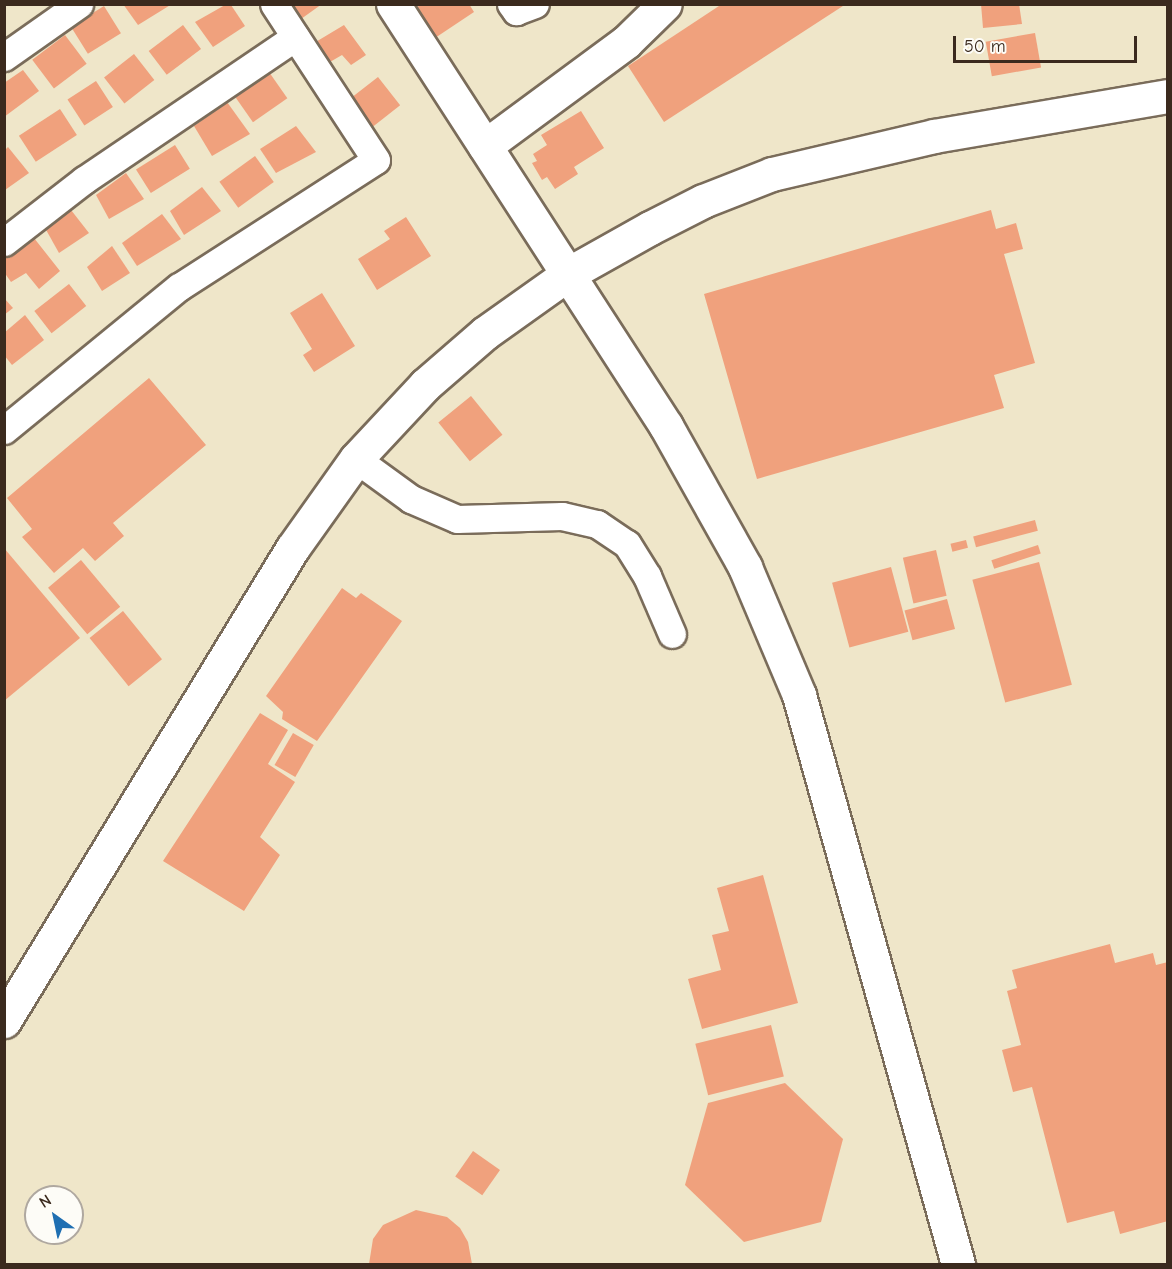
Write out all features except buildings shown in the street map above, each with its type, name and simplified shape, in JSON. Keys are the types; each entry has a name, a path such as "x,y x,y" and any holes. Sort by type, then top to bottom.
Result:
{"street":[{"path":"4,57 79,4"},
{"path":"4,430 179,287 376,160 274,4"},
{"path":"393,4 568,274 722,520 778,643 799,695 958,1264"},
{"path":"511,4 516,11 535,4"},
{"path":"485,146 610,54 665,4"},
{"path":"4,242 84,180 295,37"},
{"path":"4,1021 292,549 356,459 425,385 485,333 568,274 703,201 772,174 934,136 1167,96"},
{"path":"356,459 411,499 457,519 562,516 597,524 627,544 647,576 672,634"}]}
